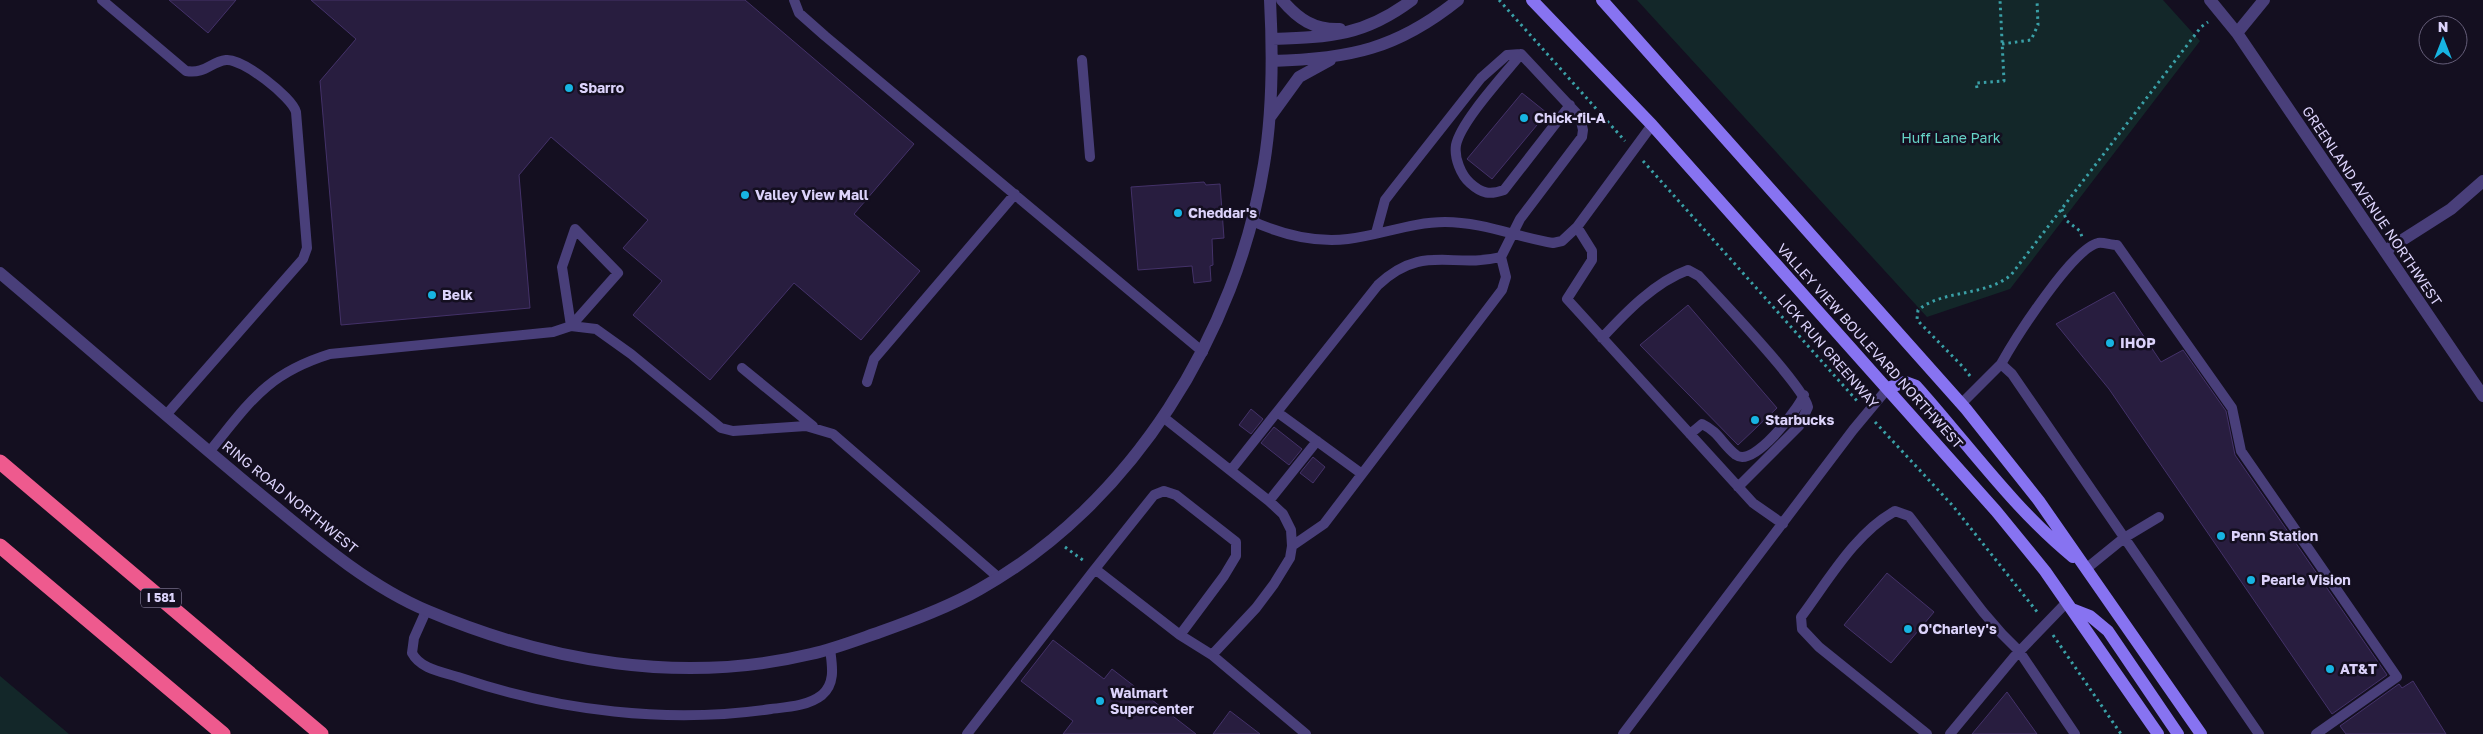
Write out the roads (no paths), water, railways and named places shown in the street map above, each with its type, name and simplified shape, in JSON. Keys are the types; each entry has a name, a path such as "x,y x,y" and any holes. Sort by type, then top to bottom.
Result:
{"highway":[{"name":"I 581","path":"0,462 322,734"},
{"path":"0,546 223,734"}],"main road":[{"name":"VALLEY VIEW BOULEVARD NORTHWEST","path":"1532,0 1652,125 1996,511 2070,605 2153,732"},
{"name":"VALLEY VIEW BOULEVARD NORTHWEST","path":"1602,0 1961,404 2039,501 2200,734"},
{"path":"1888,388 1905,382 1916,386 2044,534 2086,568"},
{"path":"2070,605 2090,616 2108,631 2178,734"}],"street":[{"name":"RING ROAD NORTHWEST","path":"0,274 326,549 406,601 426,611 524,646 571,658 618,665 717,667 768,662 830,649 932,612 976,592 1000,578 1045,546 1117,476 1163,417 1203,352 1227,299 1252,221 1264,165 1270,117 1272,61 1270,0"},
{"path":"1282,0 1295,15 1309,25 1334,30 1360,29"},
{"path":"1272,39 1322,37 1360,29 1387,17 1412,0"},
{"path":"1272,61 1340,56 1375,48 1439,16 1458,0"},
{"name":"GREENLAND AVENUE NORTHWEST","path":"2210,0 2237,34 2483,396"},
{"path":"2237,34 2264,0"},
{"path":"1270,117 1299,77 1320,64 1340,56"},
{"path":"2386,251 2451,209 2483,182"}],"lane":[{"path":"102,0 186,71 196,72 206,69 215,63 232,60 244,65 290,100 296,112 307,248 303,259 166,415"},
{"path":"794,0 799,13 1203,352"},
{"path":"1292,546 1324,524 1502,290 1506,277 1501,257 1511,233 1582,137 1584,130 1580,117 1521,54 1507,54 1481,78 1385,200 1376,233"},
{"path":"1521,54 1489,91 1464,128 1456,145 1458,165 1468,182 1482,193 1494,194 1504,190 1570,105"},
{"path":"1082,60 1090,157"},
{"path":"1252,221 1295,237 1323,240 1348,239 1428,222 1448,222 1477,225 1553,243 1562,241 1577,227 1652,125"},
{"path":"867,382 874,359 1015,194"},
{"path":"1577,227 1592,251 1592,260 1567,299 1753,504 1783,524"},
{"path":"575,229 618,273 571,326 562,267 575,229"},
{"path":"1961,404 2001,364 2057,280 2086,249 2098,243 2117,246 2232,408 2241,451 2397,677 2316,734"},
{"path":"1231,470 1378,285 1392,271 1407,263 1432,259 1486,260 1501,257"},
{"path":"1602,338 1672,276 1688,270 1699,276 1804,395 1808,407 1799,426 1738,487"},
{"path":"209,452 265,386 281,374 305,362 330,354 553,332 571,326 596,329 631,354 720,428 733,432 814,427"},
{"path":"2001,364 2012,374 2259,734"},
{"path":"742,368 814,427 833,434 1000,578"},
{"path":"1622,734 1853,430 1888,388"},
{"path":"1690,434 1702,424 1714,430 1737,456 1745,458 1757,451 1772,437 1797,409 1804,395"},
{"path":"1277,412 1362,474"},
{"path":"1163,417 1269,501 1286,519 1291,530 1292,546 1290,558 1274,584 1256,608 1212,655"},
{"path":"1269,501 1317,441"},
{"path":"967,734 1154,496 1164,491 1176,496 1219,527 1236,542 1236,556 1224,576 1180,635"},
{"path":"1927,734 1819,646 1802,629 1801,617 1854,546 1879,520 1895,511 1909,516 1983,612 2019,651 2075,734"},
{"path":"2086,568 2124,538 2159,517"},
{"path":"1096,569 1180,635 1212,655 1306,734"},
{"path":"1950,734 2019,651 2046,624 2070,605"},
{"path":"426,611 414,638 412,653 424,665 492,689 540,701 588,708 643,713 708,714 749,712 794,706 812,701 830,685 833,674 830,649"}],"place":[{"name":"Sbarro","path":"569,88"},
{"name":"Chick-fil-A","path":"1524,118"},
{"name":"Valley View Mall","path":"745,195"},
{"name":"Cheddar's","path":"1178,213"},
{"name":"Belk","path":"432,295"},
{"name":"IHOP","path":"2110,343"},
{"name":"Starbucks","path":"1755,420"},
{"name":"Penn Station","path":"2221,536"},
{"name":"Pearle Vision","path":"2251,580"},
{"name":"O'Charley's","path":"1908,629"},
{"name":"AT&T","path":"2330,669"},
{"name":"Walmart Supercenter","path":"1100,701"}],"park label":[{"name":"Huff Lane Park","path":"1951,138"}]}
